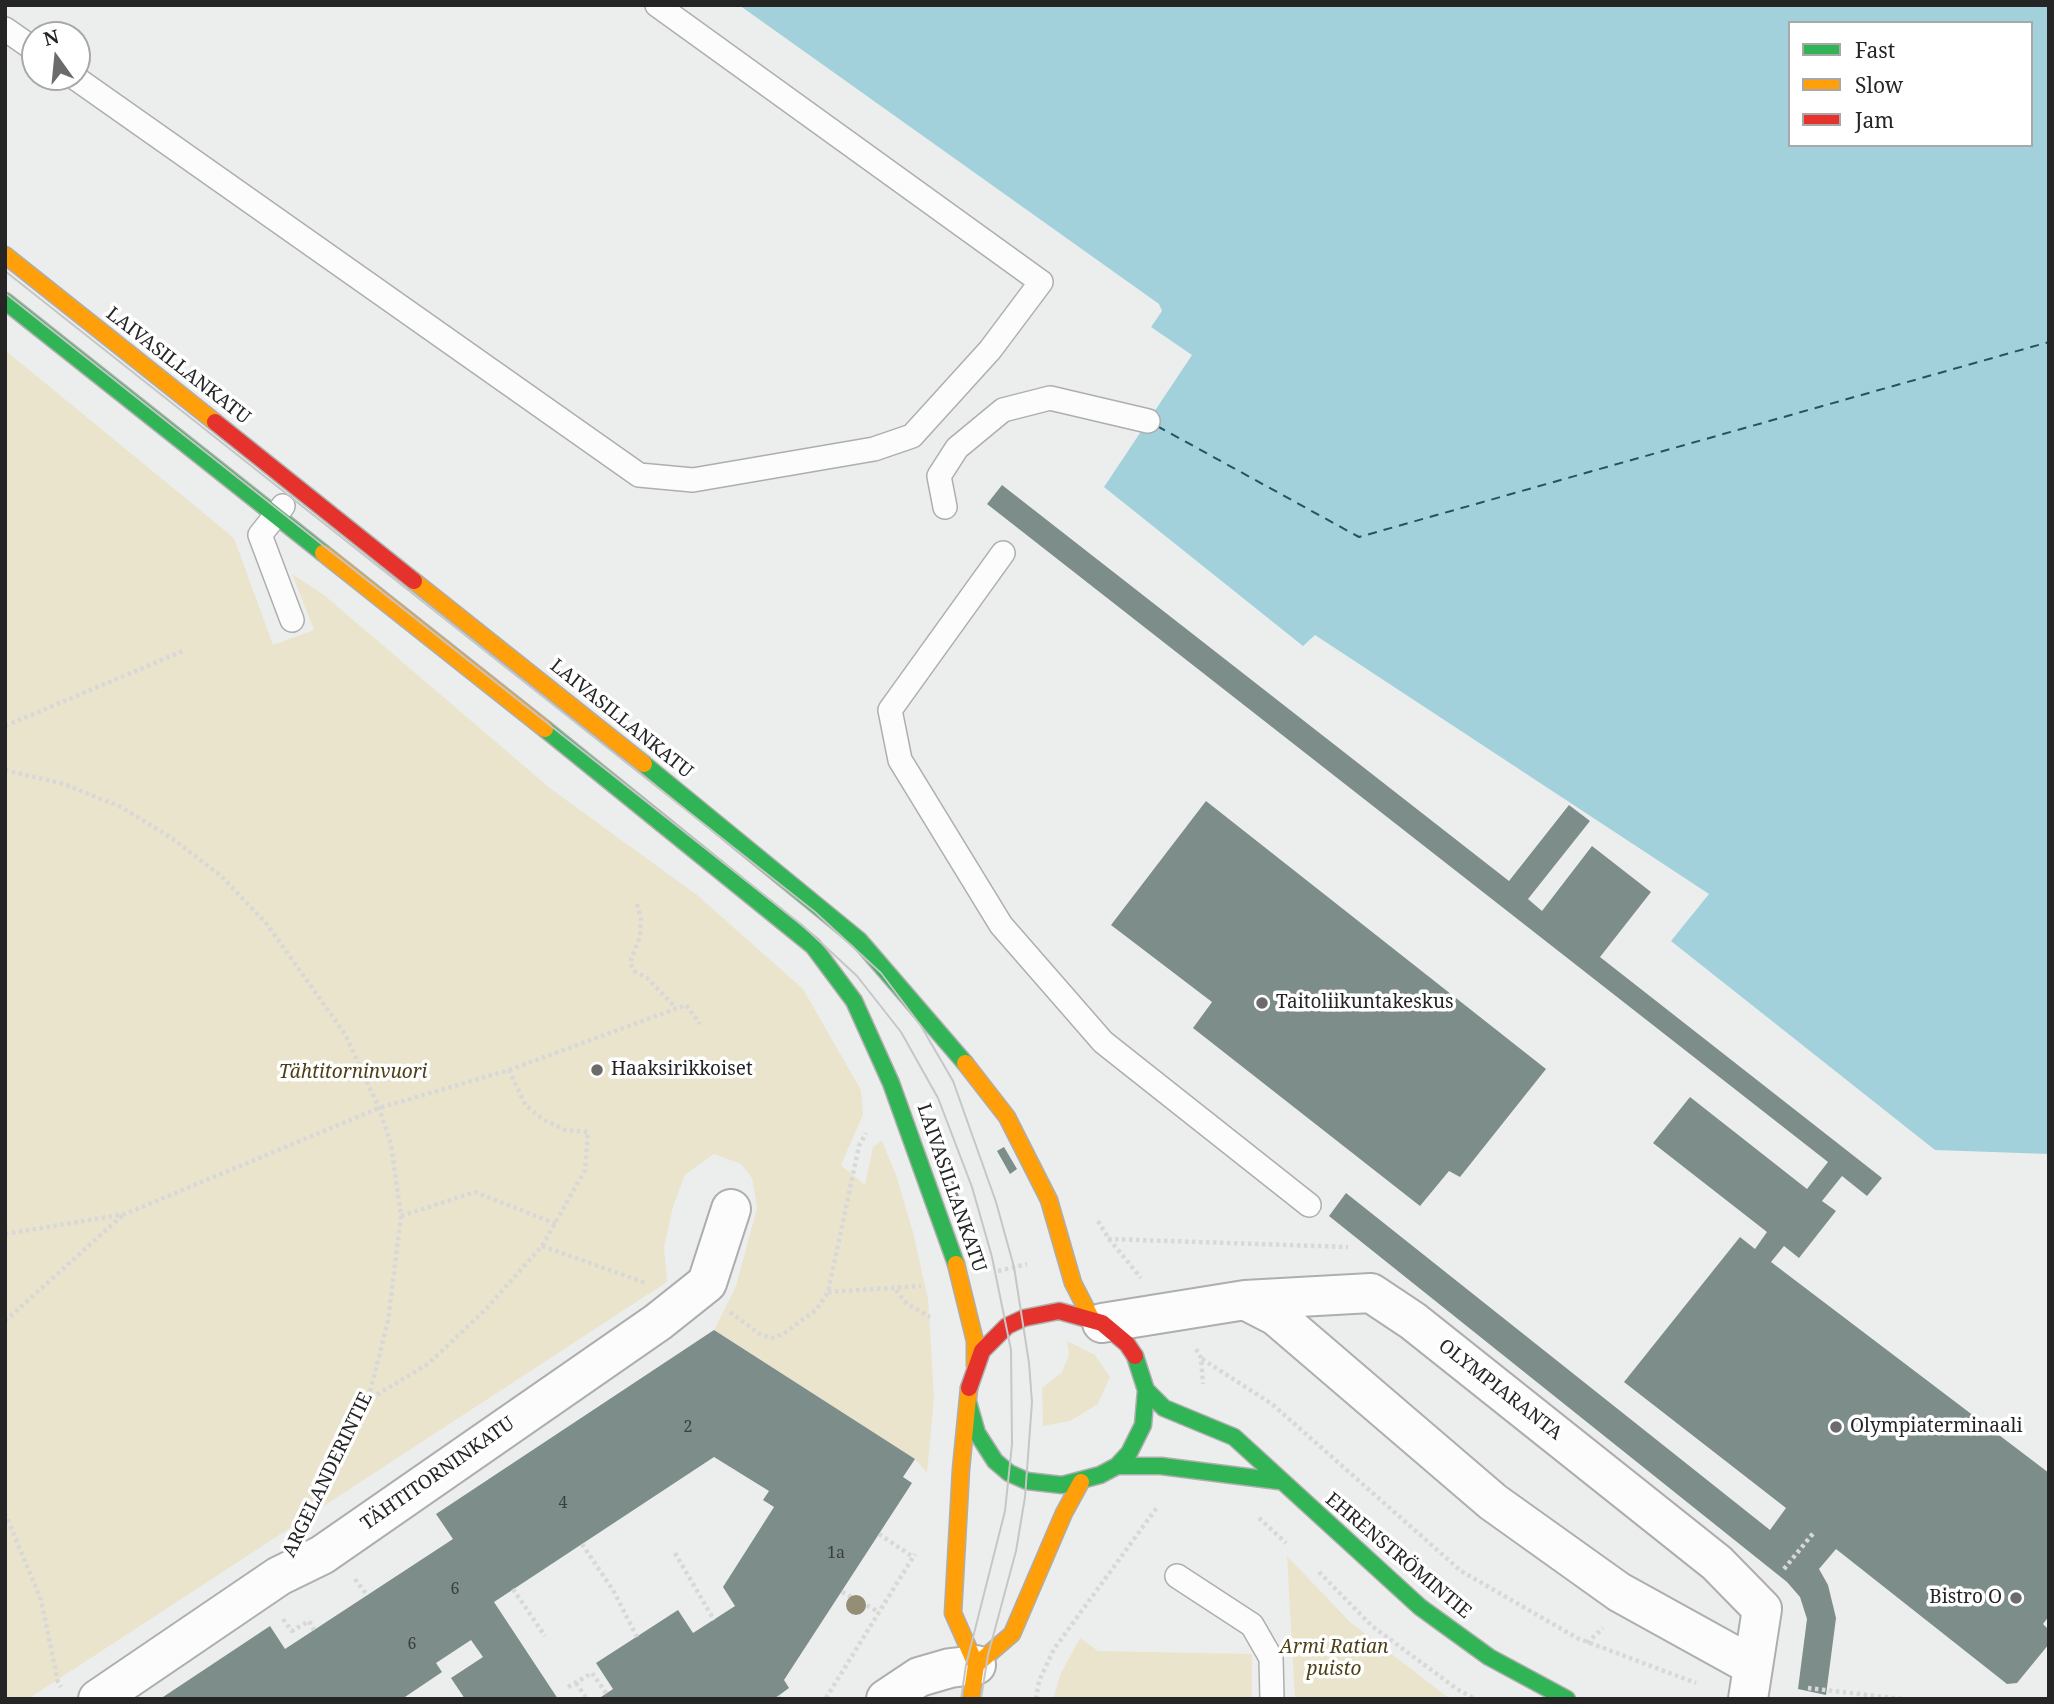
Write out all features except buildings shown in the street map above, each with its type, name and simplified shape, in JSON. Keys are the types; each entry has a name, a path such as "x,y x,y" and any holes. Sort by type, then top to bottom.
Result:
{"main road":[{"name":"LAIVASILLANKATU","path":"5,255 771,866 859,940 951,1044 1007,1117 1049,1200 1073,1283 1096,1320"},
{"name":"LAIVASILLANKATU","path":"5,300 740,883 792,926 829,964 854,1002 891,1083 961,1279 975,1341 953,1613 973,1682"},
{"name":"LAIVASILLANKATU","path":"968,1402 971,1417 986,1449 1009,1473 1042,1484 1081,1482 1117,1466 1138,1439 1146,1408 1146,1390 1132,1351 1117,1333 1096,1320 1059,1311 1024,1318 993,1337 975,1366"},
{"name":"EHRENSTRÖMINTIE","path":"1146,1390 1164,1408 1234,1437 1279,1481 1420,1606 1489,1657 1567,1699"},
{"path":"1117,1466 1185,1468 1279,1481"},
{"path":"973,1682 1012,1634 1064,1513 1081,1482"}],"street":[{"name":"TÄHTITORNINKATU","path":"81,1694 279,1576 322,1555 658,1322 707,1283 731,1209"},
{"name":"OLYMPIARANTA","path":"1096,1320 1245,1300 1371,1293 1413,1321 1717,1563 1762,1609 1750,1682"},
{"path":"1245,1300 1276,1316 1493,1502 1750,1682"},
{"path":"887,1699 926,1674 950,1668 973,1682"}],"lane":[{"path":"91,89 639,475 693,480 874,449 912,436 990,350 1041,282 657,5"},
{"path":"5,29 21,40"},
{"path":"945,507 939,476 957,448 1003,410 1049,398 1148,421"},
{"path":"292,620 260,535 298,487"},
{"path":"1003,553 890,710 900,760 1001,925 1103,1042 1308,1205"},
{"path":"1177,1576 1252,1625 1271,1658 1272,1699"}],"path":[{"path":"5,726 183,651"},
{"name":"ARGELANDERINTIE","path":"5,770 64,784 121,807 173,839 220,875 266,923 345,1034 379,1108 391,1144 401,1216 388,1321 368,1400 306,1517"},
{"path":"637,904 641,919 640,936 630,963 634,971 647,978 677,1008"},
{"path":"5,1234 125,1214 379,1108 509,1070 686,1004 700,1024"},
{"path":"368,1400 428,1364 485,1310 542,1246 585,1170 588,1132 565,1130 544,1120 526,1105 509,1070"},
{"path":"722,1307 761,1335 772,1338 783,1334 817,1310 828,1292 859,1146 872,1122"},
{"path":"401,1216 475,1192 556,1224"},
{"path":"5,1321 125,1214"},
{"path":"828,1292 896,1289 961,1279 1092,1249 1109,1239 1348,1247"},
{"path":"542,1246 653,1285"},
{"path":"896,1289 907,1304 938,1322"},
{"path":"1203,1425 1201,1358 1272,1404 1461,1570 1577,1638 1703,1685"},
{"path":"1036,1699 1039,1681 1054,1649 1185,1468"},
{"path":"1249,1510 1294,1550"},
{"path":"5,1513 41,1600 58,1682 81,1694"},
{"path":"1784,1569 1815,1531"},
{"path":"879,1534 913,1557"},
{"path":"582,1544 613,1590 637,1637"},
{"path":"825,1698 919,1547"},
{"path":"675,1553 714,1620"},
{"path":"1312,1566 1372,1626 1457,1689 1475,1699"},
{"path":"513,1589 545,1636"},
{"path":"842,1592 879,1612"},
{"path":"278,1611 292,1631 309,1621 314,1630"},
{"path":"568,1687 592,1673 606,1693"},
{"path":"576,1683 587,1699"},
{"path":"1808,1688 1902,1699"}],"green space":[{"name":"Tähtitorninvuori","path":"5,350 234,538 273,645 314,630 292,574 324,595 551,789 697,895 803,989 861,1090 863,1115 841,1165 865,1185 873,1147 882,1141 896,1175 913,1232 928,1299 931,1344 934,1398 927,1473 915,1459 714,1330 736,1286 757,1208 752,1178 741,1164 714,1154 685,1175 673,1207 664,1247 667,1282 28,1699 5,1699"},
{"path":"1067,1341 1095,1355 1110,1377 1098,1404 1070,1421 1043,1426 1042,1388 1062,1372 1069,1355"},
{"name":"Armi Ratian puisto","path":"1287,1556 1350,1622 1450,1699 1295,1699"},
{"name":"Armi Ratian puisto","path":"1080,1638 1098,1651 1252,1654 1252,1699 1053,1699 1061,1673"}],"water":[{"path":"739,5 2049,5 2049,1154 1935,1150 1671,941 1709,894 1315,635 1303,646 1104,487 1192,355 1151,327 1162,311 1159,304"}],"ferry route":[{"path":"1157,426 1359,537 2049,342"}],"tram line":[{"path":"5,271 815,912 881,973 921,1026 953,1081 996,1202 1014,1267 1029,1363 1032,1402 1025,1497 1016,1551 988,1655 981,1699"},
{"path":"5,293 802,925 857,976 901,1032 938,1098 972,1187 992,1257 1011,1350 1012,1444 1005,1511 966,1665 961,1699"}],"traffic: fast":[{"path":"5,301 323,553"},
{"path":"545,729 813,946 854,1001 891,1083 956,1264"},
{"path":"644,764 859,940 965,1063"},
{"path":"968,1402 977,1433 995,1461 1009,1473 1027,1481 1062,1485 1100,1475 1117,1466 1129,1453 1143,1425 1146,1390 1135,1356"},
{"path":"1146,1390 1164,1408 1234,1437 1420,1607 1489,1657 1567,1699"},
{"path":"1117,1466 1161,1466 1279,1481"}],"traffic: slow":[{"path":"5,255 215,422"},
{"path":"323,553 545,729"},
{"path":"414,581 644,764"},
{"path":"965,1063 1007,1117 1049,1200 1073,1283 1090,1316"},
{"path":"956,1264 975,1341 975,1366"},
{"path":"969,1388 961,1469 953,1613 976,1665 971,1699"},
{"path":"976,1665 1012,1634 1064,1513 1081,1482"}],"traffic: jam":[{"path":"215,422 414,581"},
{"path":"969,1388 982,1351 1007,1326 1024,1318 1059,1311 1102,1323 1127,1344 1135,1356"}],"place":[{"name":"Taitoliikuntakeskus","path":"1262,1003"},
{"name":"Haaksirikkoiset","path":"597,1070"},
{"name":"Olympiaterminaali","path":"1836,1427"},
{"name":"Bistro O","path":"2016,1598"}]}
